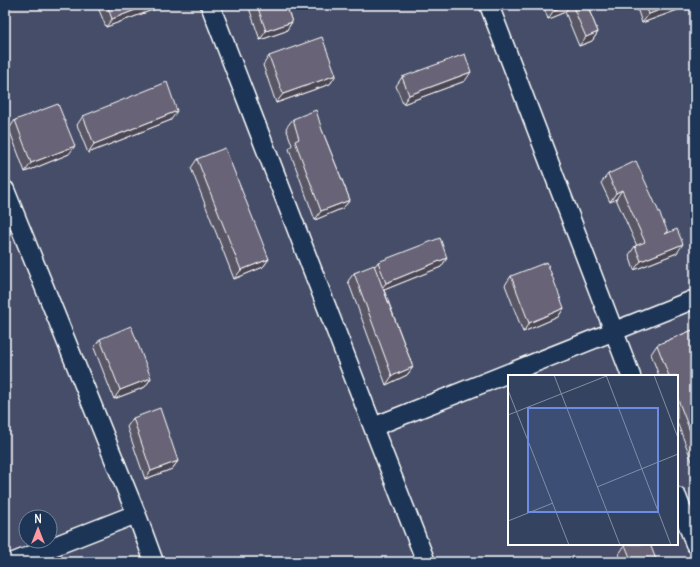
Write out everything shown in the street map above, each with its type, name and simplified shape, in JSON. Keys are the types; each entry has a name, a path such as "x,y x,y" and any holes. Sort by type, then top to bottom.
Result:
{"lane":[{"path":"210,5 426,562"},
{"path":"489,5 631,375"},
{"path":"5,190 154,562"},
{"path":"373,428 695,299"},
{"path":"678,500 695,544"},
{"path":"14,562 136,514"}],"shaded area":[{"path":"5,5 695,5 695,562 5,562"}],"building":[{"path":"107,5 148,5 112,19"},
{"path":"257,5 286,5 292,22 266,31"},
{"path":"552,5 567,5 554,10"},
{"path":"572,5 587,5 598,32 586,37"},
{"path":"645,5 673,5 649,14"},
{"path":"322,37 336,75 283,94 269,56"},
{"path":"465,54 471,72 409,95 402,77"},
{"path":"167,82 177,111 94,144 83,116"},
{"path":"58,104 75,146 31,163 15,120"},
{"path":"316,110 322,130 350,200 321,211 295,141 299,139 293,119"},
{"path":"225,148 269,259 241,270 197,159"},
{"path":"636,161 668,232 665,234 677,229 683,244 641,261 635,246 645,242 622,190 616,193 608,174"},
{"path":"440,238 447,258 386,283 378,262"},
{"path":"547,262 564,308 529,323 511,276"},
{"path":"374,265 413,367 392,376 354,273"},
{"path":"131,326 151,378 120,390 100,339"},
{"path":"695,329 695,444 678,400 678,375 669,375 657,345"},
{"path":"160,408 178,461 151,471 133,418"},
{"path":"625,545 650,545 657,562 632,562"}]}
